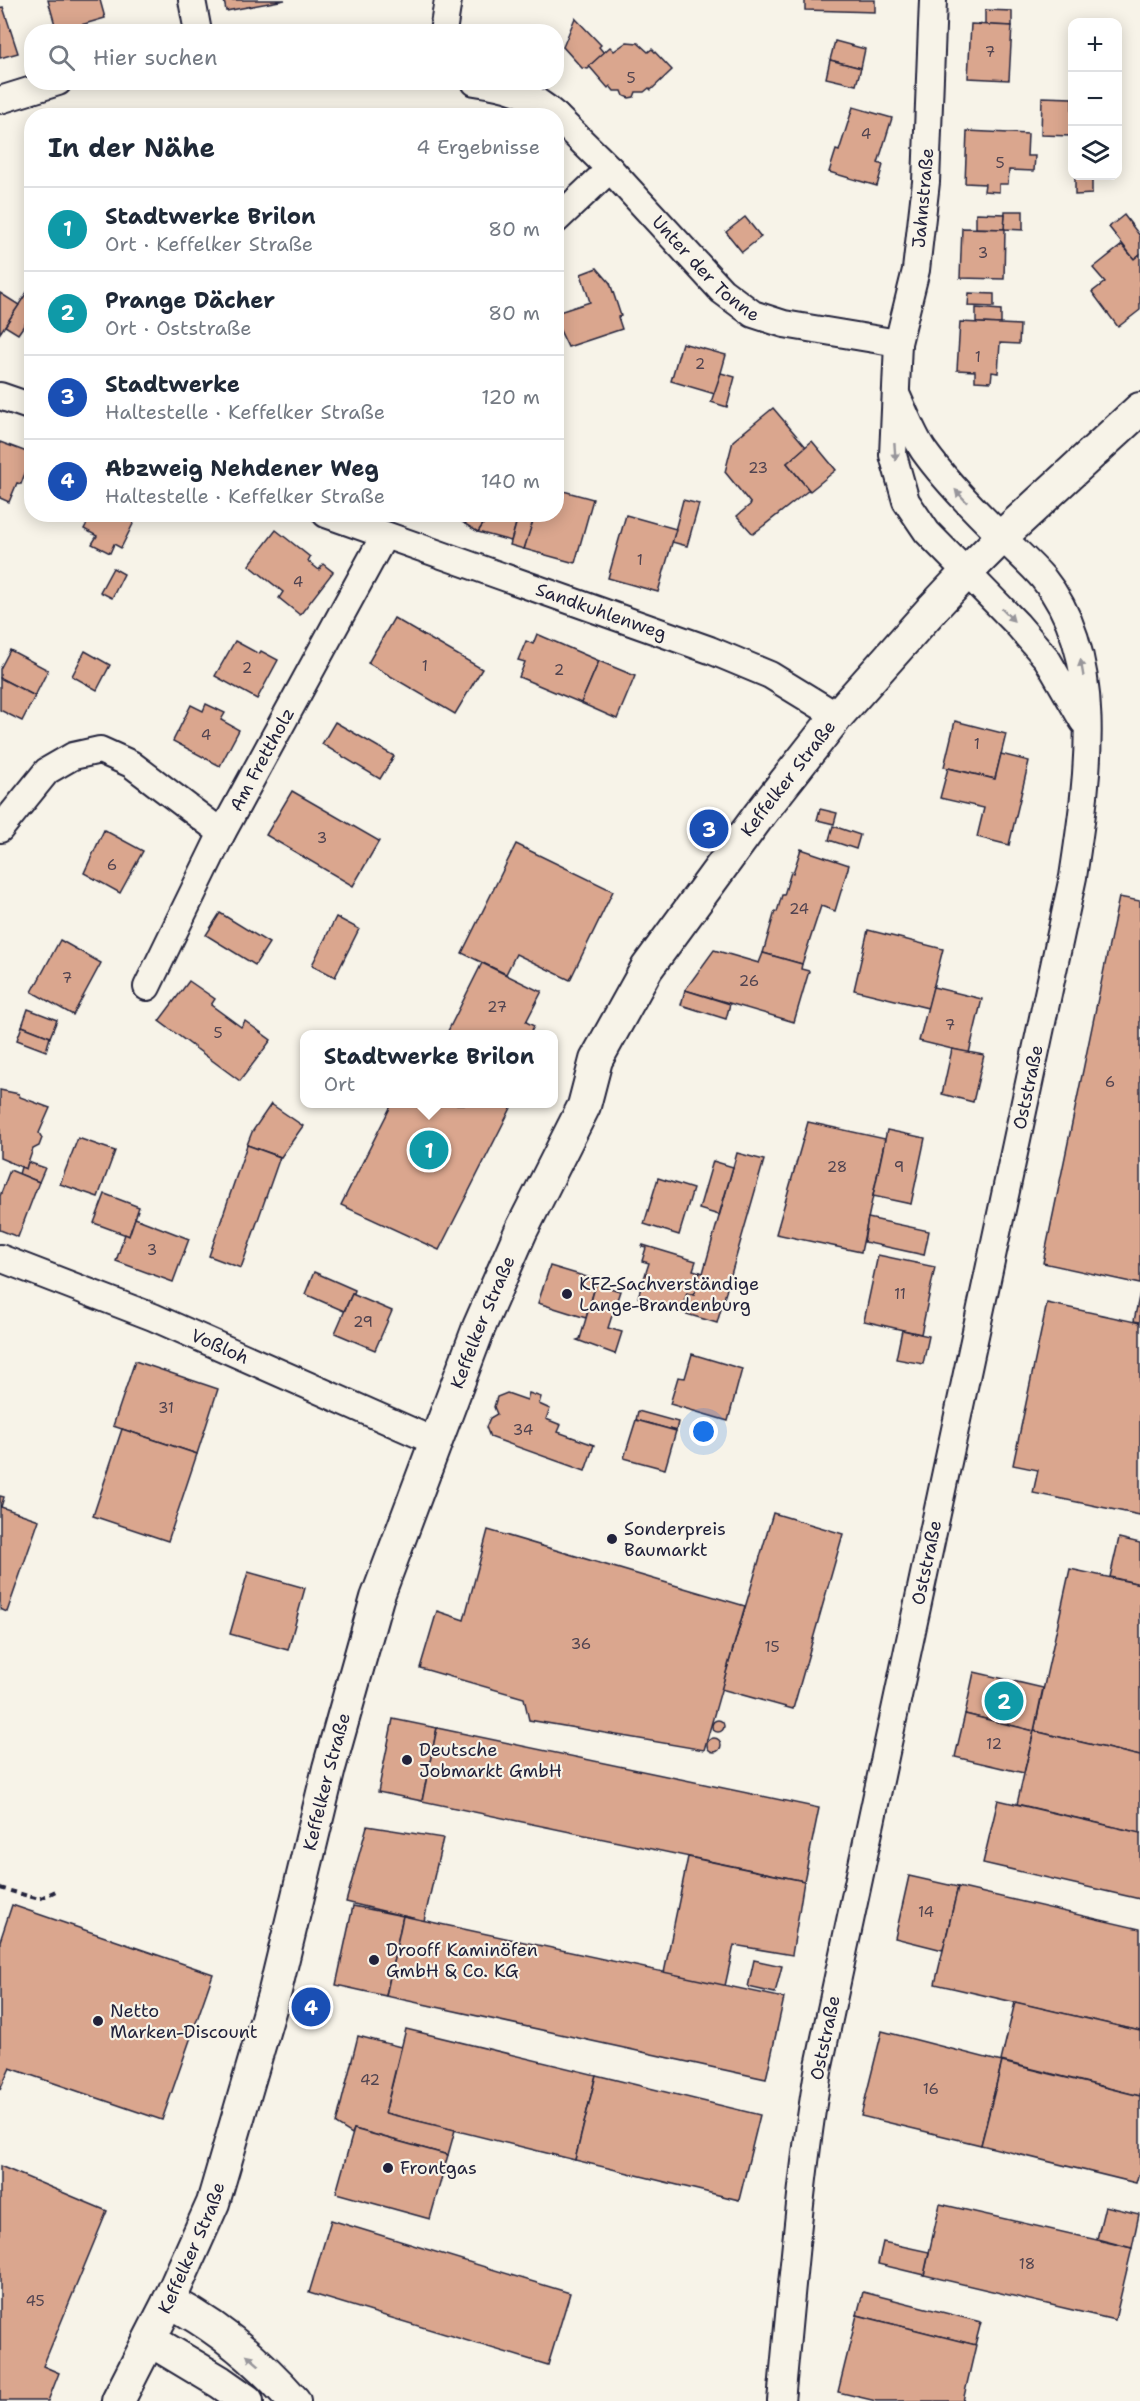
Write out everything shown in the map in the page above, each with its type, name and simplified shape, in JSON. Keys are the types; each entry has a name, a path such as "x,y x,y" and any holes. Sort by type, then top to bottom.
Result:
{"street":[{"path":"192,0 196,24"},
{"path":"444,24 448,0"},
{"name":"Jahnstraße","path":"933,0 926,183 916,270 898,344 893,455 906,501 927,532 966,573"},
{"path":"0,100 32,90"},
{"name":"Unter der Tonne","path":"514,90 530,97 545,108"},
{"name":"Unter der Tonne","path":"564,124 610,169 722,291 753,314 784,324 898,344"},
{"path":"564,212 610,169"},
{"name":"Jahnstraße","path":"896,394 923,450 958,492 1002,538"},
{"path":"0,396 24,404"},
{"name":"Keffelker Straße","path":"118,2401 169,2301 213,2204 275,1990 329,1767 377,1598 479,1327 521,1231 584,1106 596,1060 647,968 760,814 837,716 966,573 1140,409"},
{"name":"Sandkuhlenweg","path":"361,522 384,536 710,650 770,675 837,716"},
{"name":"Am Frettholz","path":"147,987 222,833 384,536"},
{"name":"Oststraße","path":"782,2401 799,2212 810,2118 819,2066 1072,878 1085,794 1085,685 1078,648 1065,609 1042,577 1002,538"},
{"path":"966,573 1017,624 1047,659 1086,727"},
{"path":"0,829 47,771 73,756 100,750 131,764 222,833"},
{"name":"Voßloh","path":"0,1258 153,1317 436,1442"},
{"path":"169,2301 195,2314 236,2346 273,2378 294,2401"},
{"path":"150,2340 247,2401"}],"path":[{"path":"0,1888 39,1899 58,1890"}],"building":[{"path":"48,0 100,0 105,18 84,24 55,24"},
{"path":"224,0 285,0 226,11"},
{"path":"805,0 875,0 875,12 805,10"},
{"path":"3,7 18,53 0,58 0,8"},
{"path":"985,10 1012,11 1012,26 985,25"},
{"path":"575,18 601,45 599,47 604,53 588,69 582,68 564,48"},
{"path":"971,24 1012,26 1009,80 968,78"},
{"path":"835,41 865,49 861,68 830,60"},
{"path":"627,42 638,43 648,52 652,49 672,70 651,90 649,88 644,92 636,92 634,97 629,98 624,96 622,91 614,91 610,86 608,88 589,66 610,47 614,51"},
{"path":"830,60 861,68 856,85 826,78"},
{"path":"1042,97 1068,98 1068,136 1041,135"},
{"path":"853,107 892,118 878,163 883,165 877,186 829,172 836,150 839,151"},
{"path":"967,131 1028,134 1027,156 1035,156 1034,171 1009,170 1008,184 999,184 999,192 984,191 985,184 965,183"},
{"path":"1075,180 1092,180 1092,194 1075,195"},
{"path":"1005,211 1023,211 1023,230 1004,229"},
{"path":"976,213 1005,214 1004,229 976,228"},
{"path":"1124,215 1140,236 1140,254 1134,259 1109,227"},
{"path":"745,217 761,237 742,252 726,232"},
{"path":"962,228 1005,229 1004,279 960,278"},
{"path":"1122,245 1134,259 1140,254 1140,310 1118,327 1092,292 1105,282 1093,268"},
{"path":"597,268 610,283 621,316 618,317 622,329 568,347 564,339 564,310 590,302 581,274"},
{"path":"0,293 19,305 0,333"},
{"path":"969,293 994,294 994,307 968,306"},
{"path":"24,297 24,325 18,334 5,326"},
{"path":"976,308 1001,310 1001,324 976,323"},
{"path":"960,322 1020,325 1019,344 1000,343 998,373 992,372 991,382 975,381 975,371 957,370"},
{"path":"682,343 726,355 715,394 671,381"},
{"path":"721,373 735,377 727,407 711,402"},
{"path":"773,408 806,447 787,463 809,490 753,534 737,516 751,504 725,472 733,441"},
{"path":"812,441 836,470 810,491 787,463"},
{"path":"0,442 24,451 24,476 21,484 17,483 9,502 0,498"},
{"path":"564,491 593,499 575,563 524,549 532,522 564,522"},
{"path":"683,500 699,504 687,546 672,542"},
{"path":"626,515 676,529 658,592 608,578"},
{"path":"88,522 134,522 121,548 114,544 110,553 92,544 97,536 84,529"},
{"path":"466,522 485,522 478,532 465,524"},
{"path":"485,522 517,522 511,541 478,532"},
{"path":"517,522 533,522 524,549 510,545"},
{"path":"276,530 310,557 308,561 319,570 323,564 333,572 300,615 279,598 283,592 249,565"},
{"path":"113,568 124,574 112,598 100,592"},
{"path":"394,618 482,669 455,714 368,663"},
{"path":"537,634 599,661 581,703 519,677 525,662 518,660 526,641 533,644"},
{"path":"235,641 259,654 261,651 278,660 257,699 215,676"},
{"path":"10,650 48,670 35,696 0,678 0,669"},
{"path":"85,651 110,665 97,690 72,676"},
{"path":"599,661 635,676 617,719 581,703"},
{"path":"0,678 35,696 22,721 0,710"},
{"path":"206,704 225,713 221,720 239,730 220,766 173,741 191,705 203,711"},
{"path":"955,721 1006,734 995,779 944,767"},
{"path":"335,722 394,756 380,779 322,744"},
{"path":"1001,754 1029,761 1009,845 977,837 984,808 940,798 948,768 995,779"},
{"path":"292,791 379,841 353,886 266,835"},
{"path":"820,809 837,813 834,824 817,820"},
{"path":"833,826 860,835 856,849 829,840"},
{"path":"104,830 143,851 120,893 84,873"},
{"path":"516,844 613,891 570,980 516,954 506,974 462,953"},
{"path":"801,849 849,865 835,911 821,906 802,964 763,953 775,911 777,912"},
{"path":"1119,897 1140,901 1140,1284 1043,1263"},
{"path":"220,913 269,943 255,965 206,935"},
{"path":"336,917 359,929 335,977 312,965"},
{"path":"868,930 943,949 928,1008 854,990"},
{"path":"60,940 101,963 73,1015 32,992"},
{"path":"714,950 759,963 763,953 802,964 801,969 809,971 794,1022 685,990"},
{"path":"482,963 542,991 526,1022 534,1026 532,1030 448,1030"},
{"path":"189,981 215,999 211,1005 241,1027 245,1021 271,1040 240,1081 159,1021"},
{"path":"933,987 982,999 969,1053 919,1041"},
{"path":"685,990 730,1004 726,1019 681,1005"},
{"path":"28,1009 57,1020 50,1037 22,1026"},
{"path":"22,1026 50,1037 46,1051 17,1040"},
{"path":"952,1049 984,1055 973,1102 942,1094"},
{"path":"0,1090 19,1094 20,1097 50,1108 39,1133 42,1138 39,1146 33,1149 26,1169 0,1158"},
{"path":"271,1104 303,1126 281,1157 247,1145 252,1132"},
{"path":"390,1108 511,1108 439,1250 341,1205"},
{"path":"808,1122 885,1139 861,1252 776,1234"},
{"path":"887,1130 925,1138 911,1204 873,1196"},
{"path":"78,1138 115,1151 98,1197 60,1184"},
{"path":"247,1145 280,1157 241,1268 209,1256"},
{"path":"737,1153 764,1160 717,1323 680,1312 687,1293 694,1295 700,1272 703,1273"},
{"path":"713,1161 733,1167 719,1215 699,1209"},
{"path":"28,1162 45,1168 39,1182 19,1174 21,1167 26,1169"},
{"path":"10,1170 39,1182 18,1237 0,1230 0,1196"},
{"path":"658,1178 693,1189 679,1235 644,1224"},
{"path":"105,1194 139,1207 129,1236 94,1223"},
{"path":"135,1218 189,1239 173,1282 116,1261 125,1234 129,1236"},
{"path":"868,1218 929,1231 924,1255 864,1242"},
{"path":"643,1245 696,1261 693,1270 700,1272 694,1295 687,1293 681,1311 638,1297 649,1263 642,1261 646,1248 642,1247"},
{"path":"878,1255 935,1267 921,1334 864,1321"},
{"name":"KFZ-Sachverständige Lange-Brandenburg","path":"550,1266 597,1280 586,1318 538,1303"},
{"path":"314,1272 355,1290 344,1311 305,1294"},
{"path":"596,1284 620,1291 608,1328 622,1332 615,1354 577,1340 580,1339"},
{"path":"1140,1292 1140,1322 1134,1321"},
{"path":"352,1294 392,1311 375,1350 335,1333"},
{"path":"1047,1303 1140,1323 1140,1515 1033,1493 1038,1470 1013,1465"},
{"path":"902,1330 929,1336 923,1364 896,1359"},
{"path":"692,1354 742,1369 728,1421 670,1404 678,1377 685,1378"},
{"path":"135,1361 218,1389 197,1454 113,1426"},
{"path":"507,1393 527,1400 529,1393 541,1397 539,1404 550,1409 546,1419 561,1425 558,1432 594,1445 585,1471 490,1437 486,1427 490,1418 497,1414 494,1407 497,1397"},
{"path":"638,1411 678,1422 676,1431 636,1420"},
{"path":"636,1420 676,1431 665,1469 624,1458"},
{"path":"122,1429 197,1454 168,1541 93,1516"},
{"path":"0,1496 4,1497 1,1507 39,1520 7,1612 0,1609"},
{"path":"773,1513 843,1534 793,1709 721,1689"},
{"path":"488,1530 745,1606 704,1750 529,1720 524,1698 420,1668 437,1611 464,1620"},
{"path":"1119,1538 1140,1543 1140,1584 1110,1577"},
{"path":"1070,1569 1140,1584 1140,1756 1034,1731"},
{"path":"248,1572 305,1588 288,1650 230,1634"},
{"path":"974,1672 1043,1688 1034,1731 965,1714"},
{"path":"965,1714 1034,1731 1024,1773 955,1757"},
{"name":"Deutsche Jobmarkt GmbH","path":"393,1719 437,1728 422,1801 378,1792"},
{"path":"720,1720 724,1726 720,1732 716,1732 712,1724"},
{"path":"437,1728 819,1808 804,1881 422,1801"},
{"path":"1034,1731 1140,1756 1140,1833 1017,1804"},
{"path":"711,1738 717,1738 721,1745 717,1752 711,1752 707,1748 707,1742"},
{"path":"998,1800 1140,1833 1140,1899 983,1863"},
{"path":"367,1826 443,1838 424,1921 346,1902"},
{"path":"688,1857 804,1881 792,1955 734,1945 725,1986 664,1973"},
{"path":"909,1876 958,1887 943,1950 895,1938"},
{"path":"958,1887 1140,1929 1140,2031 935,1984"},
{"name":"Netto Marken-Discount","path":"12,1905 213,1974 162,2120 10,2068 0,2090 0,1941"},
{"path":"353,1906 403,1916 386,1996 336,1985"},
{"path":"403,1916 784,1998 766,2079 386,1996"},
{"path":"754,1960 782,1966 775,1993 748,1987"},
{"path":"1015,2002 1140,2031 1140,2096 1001,2061"},
{"path":"406,2029 596,2075 575,2160 385,2113"},
{"path":"882,2031 1002,2062 981,2145 861,2116"},
{"path":"358,2036 401,2047 385,2113 455,2130 448,2155 354,2129 352,2134 336,2124"},
{"path":"1002,2062 1140,2096 1140,2169 1136,2183 981,2145"},
{"path":"596,2075 760,2115 739,2200 575,2160"},
{"path":"354,2129 448,2155 430,2219 336,2193"},
{"path":"0,2166 107,2211 43,2366 59,2373 48,2401 0,2401"},
{"path":"940,2204 1132,2248 1115,2320 924,2275"},
{"path":"1105,2206 1139,2214 1132,2248 1097,2239"},
{"path":"331,2220 570,2293 548,2365 309,2293"},
{"path":"883,2242 929,2252 924,2275 878,2264"},
{"path":"863,2292 981,2322 975,2345 857,2315"},
{"path":"857,2315 976,2345 963,2401 876,2401 838,2392"}],"place":[{"name":"Stadtwerke","path":"709,829"},
{"name":"Stadtwerke Brilon","path":"429,1150"},
{"name":"KFZ-Sachverständige Lange-Brandenburg","path":"567,1294"},
{"name":"Sonderpreis Baumarkt","path":"612,1539"},
{"name":"Prange Dächer","path":"1004,1701"},
{"name":"Deutsche Jobmarkt GmbH","path":"407,1760"},
{"name":"Drooff Kaminöfen GmbH & Co. KG","path":"374,1960"},
{"name":"Abzweig Nehdener Weg","path":"311,2007"},
{"name":"Netto Marken-Discount","path":"98,2021"},
{"name":"Frontgas","path":"388,2168"}]}
